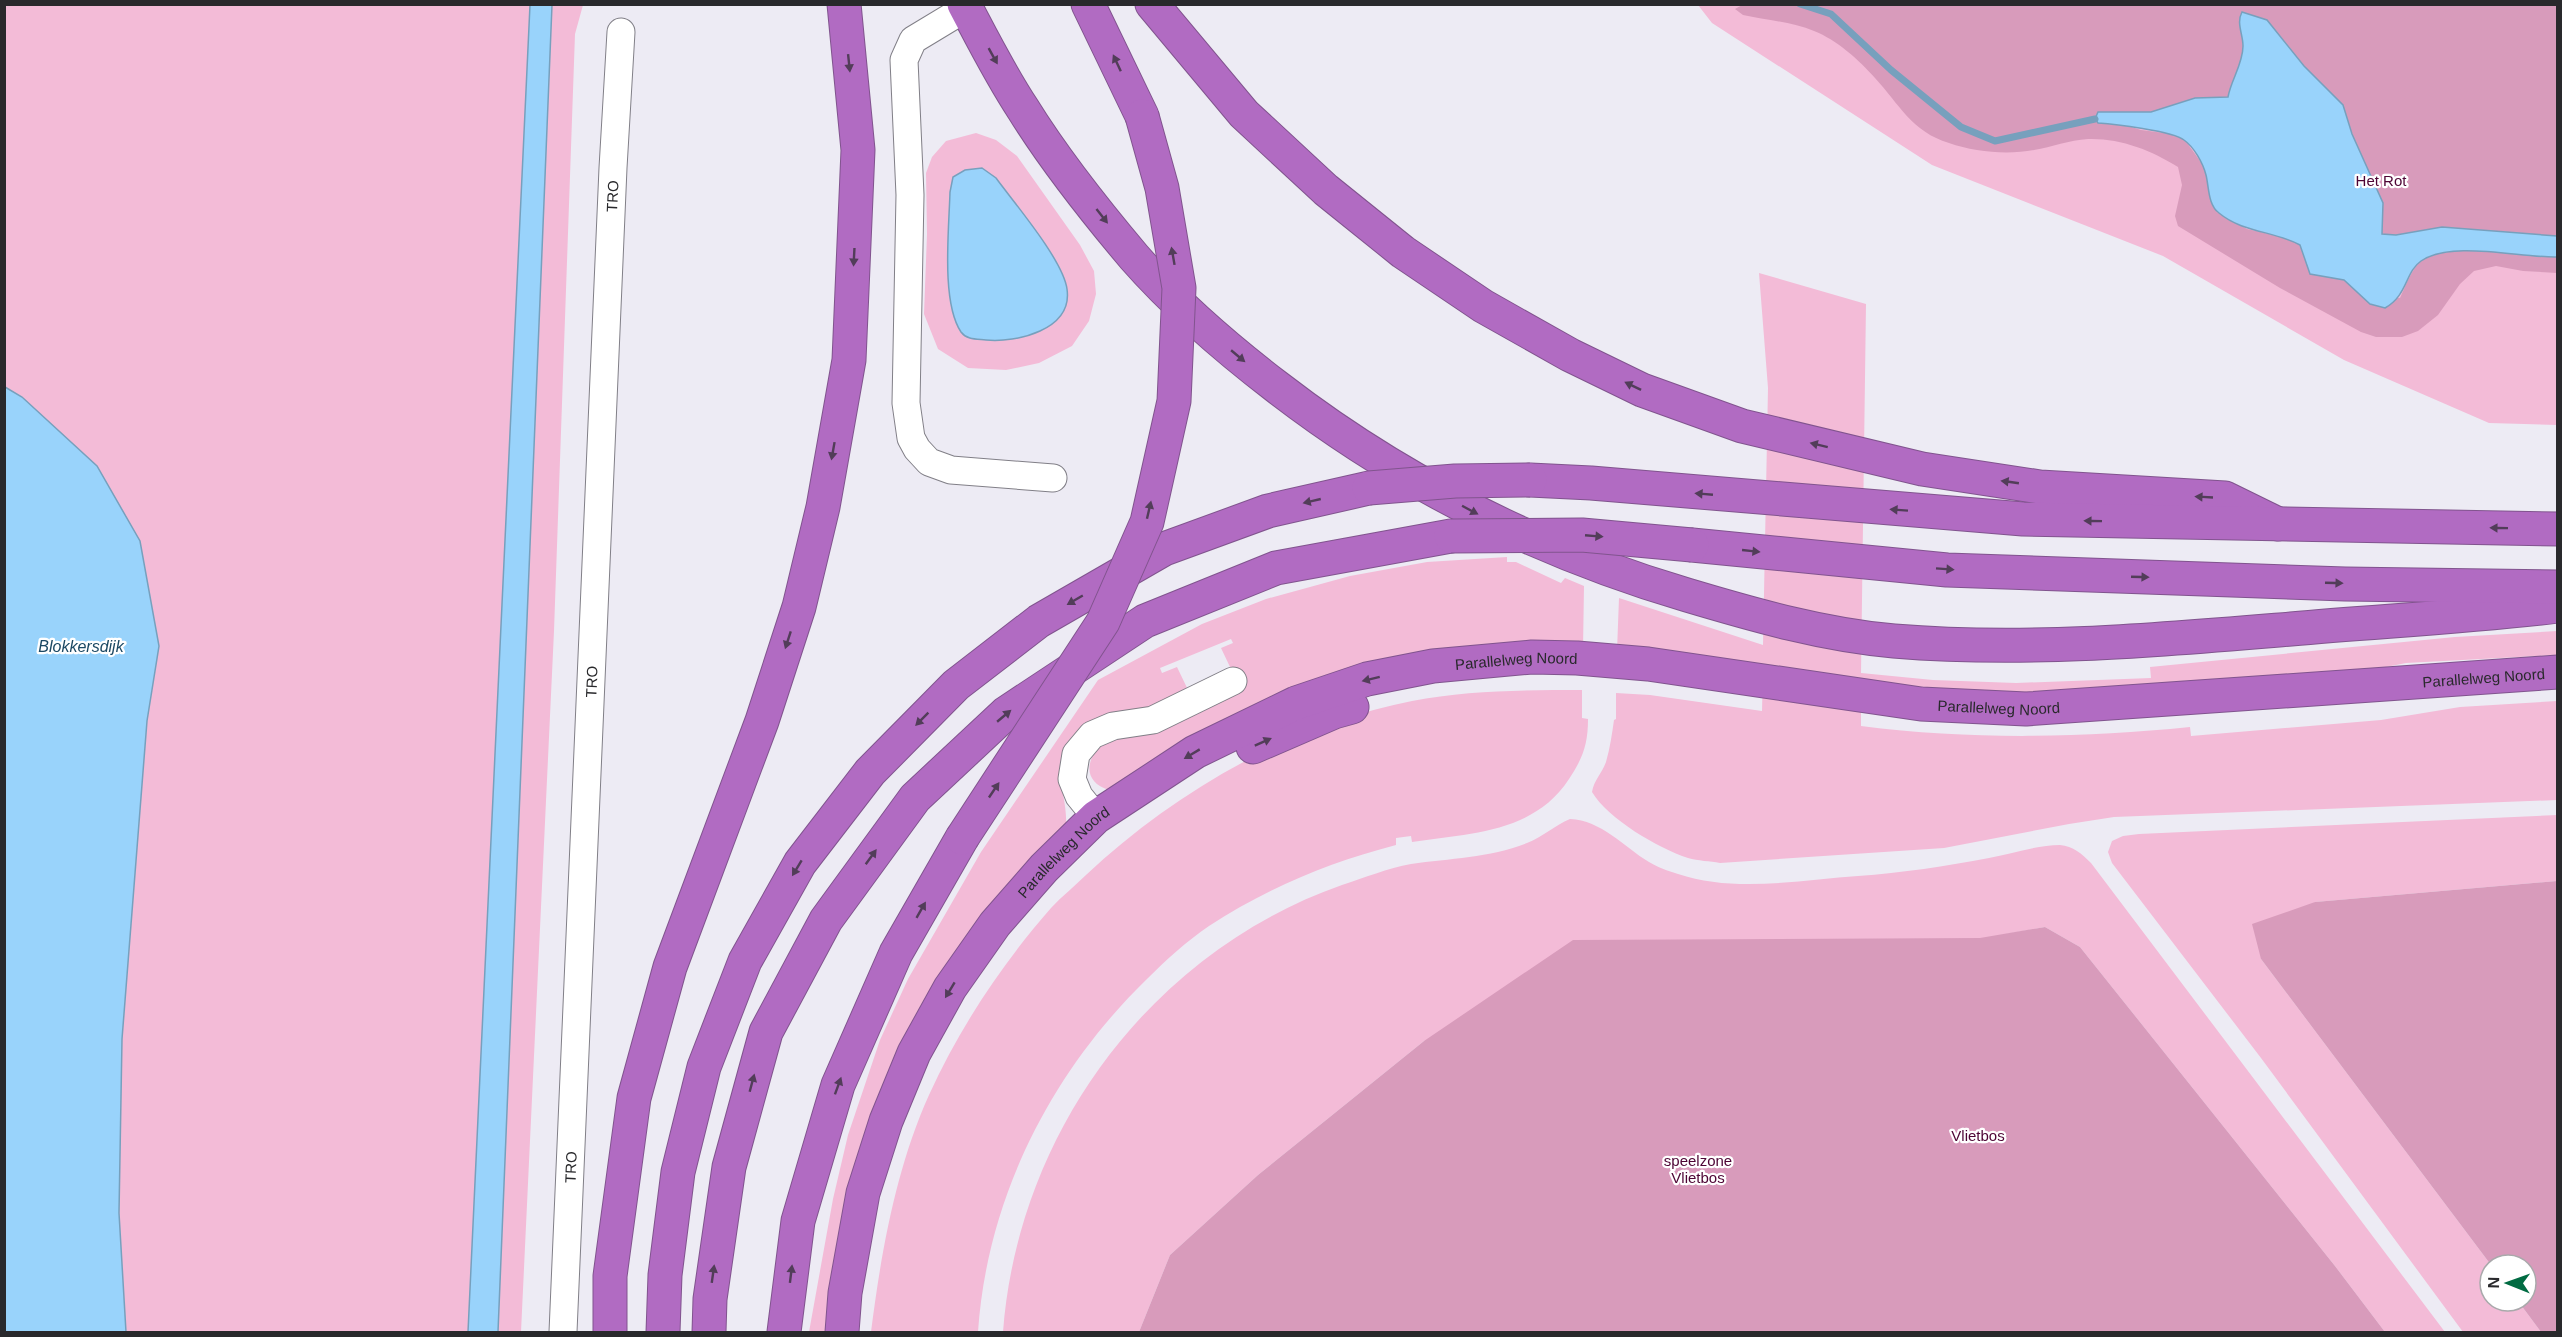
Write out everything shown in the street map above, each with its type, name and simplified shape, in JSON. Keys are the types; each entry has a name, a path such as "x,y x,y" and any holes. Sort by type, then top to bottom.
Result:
{"highway":[{"path":"609,1332 610,1276 634,1098 670,967 762,721 799,607 823,507 849,360 858,150 844,4"},
{"path":"784,1332 798,1221 838,1085 896,953 962,838 1103,622 1147,522 1174,401 1179,288 1162,188 1142,116 1088,4"},
{"path":"1152,4 1244,114 1326,190 1403,252 1483,306 1570,355 1642,390 1742,426 1922,470 2040,487 2225,498 2278,524"},
{"path":"965,6 1023,110 1081,190 1135,258 1200,324 1331,429 1406,476 1481,516 1565,553 1644,583 1816,629 1889,640 1963,645 2158,640 2558,606"},
{"path":"663,1332 665,1275 678,1172 704,1067 745,961 794,872 870,772 956,685 1039,621 1164,549 1268,511 1369,488 1530,480 1591,483 2023,519 2558,529"},
{"path":"709,1332 710,1299 729,1167 766,1032 826,920 915,798 1006,713 1145,621 1276,568 1451,536 1582,536 1947,570 2333,583 2558,586"},
{"name":"Parallelweg Noord","path":"842,1332 845,1293 863,1193 886,1121 914,1053 950,988 995,924 1044,868 1096,818 1195,752 1296,703 1367,679 1433,666 1532,657 1648,664 1909,703 2026,709 2558,672"},
{"name":"Parallelweg Noord","path":"861,1332 865,1288 881,1205 907,1121 943,1041 990,964 1042,898 1089,852 1133,817 1221,763 1258,744 1334,712 1411,691 1508,678 1570,677 1648,683 1838,713 1947,725 2039,727 2146,722 2397,700 2558,691"}],"lane":[{"path":"965,6 913,40 904,60 910,195 906,403 911,438 928,462 951,470 1053,478"},
{"name":"TRO","path":"563,1332 613,168 621,32"},
{"path":"1096,818 1079,796 1072,778 1076,754 1092,735 1113,726 1153,720 1233,681"}],"green space":[{"path":"1744,4 2557,5 2557,236 2442,227 2396,235 2382,234 2376,187 2352,134 2343,105 2304,66 2267,20 2242,12 2240,28 2243,42 2242,53 2228,98 2195,98 2151,112 2126,113 2098,123 2122,124 2141,130 2172,134 2185,140 2203,165 2217,212 2247,229 2287,238 2301,245 2310,274 2344,280 2355,289 2400,298 2414,269 2427,257 2462,250 2557,257 2557,273 2523,271 2496,266 2474,271 2460,284 2438,315 2418,331 2402,337 2376,337 2361,332 2280,288 2178,226 2175,216 2182,185 2178,167 2168,161 2135,146 2100,139 2067,142 2034,150 2013,152 1980,150 1949,143 1925,132 1907,116 1869,71 1839,45 1806,28 1743,15 1735,9"},
{"path":"4,5 583,5 575,34 554,631 521,1332 126,1332 119,1213 122,1039 147,721 159,646 22,397 5,387"},
{"name":"Het Rot","path":"1698,5 2557,5 2557,425 2489,423 2344,360 2163,256 1932,165 1712,23"},
{"path":"976,133 996,140 1017,156 1080,245 1094,271 1096,294 1089,321 1072,346 1039,363 1006,370 968,368 938,349 924,314 927,234 926,173 932,157 946,141"},
{"path":"1759,273 1866,304 1861,673 1933,680 2016,683 2151,678 2150,667 2455,637 2557,631 2557,655 2406,663 2346,675 2067,698 1861,690 1861,726 1943,734 2026,736 2190,727 2191,736 2381,720 2460,707 2557,701 2557,800 2114,817 1944,848 1720,863 1688,858 1649,840 1621,822 1599,802 1592,792 1604,766 1611,741 1616,719 1616,693 1650,695 1762,711 1763,672 1617,651 1619,598 1763,645 1768,388"},
{"path":"1507,557 1507,562 1516,562 1561,583 1565,578 1584,586 1583,649 1452,654 1109,790 1096,783 1092,778 1090,766 1094,753 1099,747 1240,688 1221,648 1233,643 1231,639 1160,668 1162,673 1177,667 1189,692 1067,748 1061,769 1066,827 942,982 832,1332 809,1332 833,1199 848,1135 880,1040 908,979 981,852 1098,680 1202,624 1266,599 1350,576 1427,562"},
{"path":"1582,690 1582,718 1588,719 1584,750 1569,779 1555,797 1538,810 1519,820 1478,832 1412,842 1411,836 1396,838 1396,845 1323,868 1253,900 1209,926 1169,958 1113,1015 1081,1055 1054,1096 1030,1140 1010,1186 995,1233 984,1282 978,1332 871,1332 891,1211 907,1152 929,1095 954,1045 999,974 1051,908 1086,875 1121,844 1197,789 1279,744 1322,726 1367,712 1433,697 1497,691"},
{"path":"2557,815 2557,881 2315,902 2261,959 2482,1253 2478,1253 2478,1313 2527,1313 2541,1332 2463,1332 2261,1058 2112,863 2108,852 2112,841 2123,836"},
{"path":"1570,819 1602,829 1659,867 1699,880 1722,883 1768,884 1891,873 1957,864 2051,845 2065,846 2077,851 2091,863 2445,1332 2385,1332 2080,947 2045,927 1424,1041 1258,1175 1170,1255 1139,1332 1003,1332 1014,1258 1035,1187 1066,1120 1106,1059 1155,1003 1211,955 1273,915 1342,885 1394,868 1484,855 1513,848 1533,840"},
{"path":"2557,881 2558,1332 2541,1332 2527,1313 2538,1313 2538,1253 2482,1253 2261,959 2252,924 2315,902"},
{"name":"Vlietbos","path":"2045,927 2080,947 2385,1332 1139,1332 1170,1255 1258,1175 1424,1041 1573,940 1980,938"}],"water":[{"path":"530,5 552,5 498,1332 468,1332"},
{"path":"2242,12 2267,20 2304,66 2343,105 2352,134 2383,203 2382,234 2396,235 2442,227 2557,236 2557,257 2468,251 2434,255 2416,266 2392,303 2385,308 2370,304 2344,280 2310,274 2300,245 2228,220 2215,210 2200,160 2184,140 2156,131 2098,123 2095,119 2098,112 2151,112 2195,98 2228,97 2242,53 2240,16"},
{"path":"982,168 996,178 1037,232 1064,277 1067,289 1066,303 1061,315 1052,324 1026,336 998,340 972,339 961,332 955,319 948,284 950,192 953,177 965,170"},
{"name":"Blokkersdijk","path":"5,387 22,397 97,466 140,541 159,646 147,721 122,1039 119,1213 126,1332 5,1332"}],"waterway":[{"path":"1800,4 1831,14 1891,70 1961,127 1995,141 2095,119"}],"park label":[{"name":"speelzone Vlietbos","path":"1698,1168"}]}
